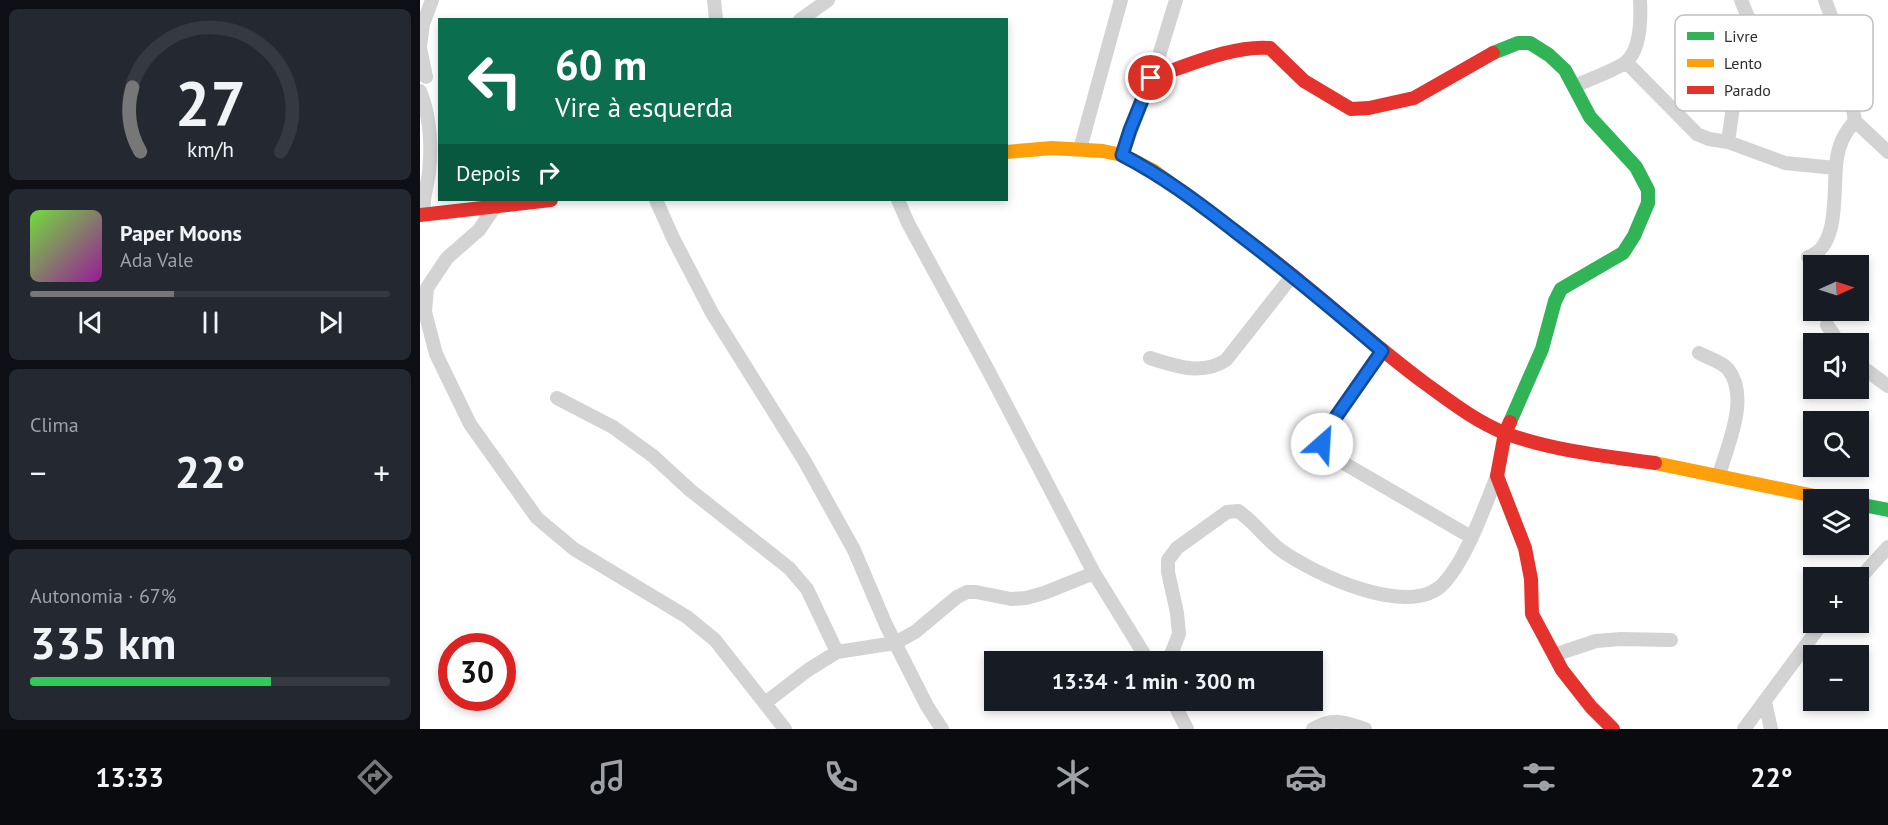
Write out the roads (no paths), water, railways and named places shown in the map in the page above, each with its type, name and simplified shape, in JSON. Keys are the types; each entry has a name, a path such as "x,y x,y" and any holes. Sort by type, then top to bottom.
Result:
{"street":[{"path":"432,0 423,24 420,47 423,76 438,83"},
{"path":"714,0 716,18"},
{"path":"803,18 828,0"},
{"path":"1080,149 1121,0"},
{"path":"1122,155 1151,78 1176,0"},
{"path":"1575,86 1626,62 1637,43 1641,20 1640,0"},
{"path":"1741,0 1747,15"},
{"path":"1825,0 1831,15"},
{"path":"1151,78 1228,53 1256,47 1270,48 1304,81 1351,108 1369,108 1414,98 1497,51 1518,43 1530,43 1549,55 1565,70 1590,117 1615,147 1636,166 1648,190 1648,203 1634,236 1623,253 1561,289 1555,301 1542,349 1505,433 1497,476 1471,537 1454,571 1443,585 1427,594 1384,596 1326,577 1281,550 1248,517 1238,511 1227,512 1177,548 1168,560 1167,572 1177,613 1179,634 1172,651"},
{"path":"1626,62 1697,134 1709,139 1728,142 1785,163 1835,168"},
{"path":"420,91 428,117 430,149 429,173 422,200 422,215 502,202 526,201"},
{"path":"1728,142 1732,111"},
{"path":"1853,111 1855,121 1888,152"},
{"path":"1814,255 1831,225 1836,203 1835,168 1841,140 1855,121"},
{"path":"1008,152 1052,148 1102,151 1122,155 1154,171 1293,275 1382,351 1471,417 1505,433 1546,447 1719,475 1803,493"},
{"path":"656,201 712,313 804,460 854,550 895,643 927,706 942,729"},
{"path":"898,201 1094,573 1142,651"},
{"path":"502,202 479,230 447,258 427,288 425,312 436,354 470,424 537,518 574,549 687,617 715,640 785,729"},
{"path":"1150,358 1191,369 1215,368 1226,360 1293,275"},
{"path":"1827,325 1832,333"},
{"path":"1382,351 1324,434 1322,444 1328,454 1471,537"},
{"path":"1699,353 1727,368 1737,386 1738,409 1719,475"},
{"path":"1869,372 1888,386"},
{"path":"558,398 613,427 653,456 690,490 789,568 807,590 837,652"},
{"path":"1497,476 1525,548 1531,579 1532,614 1554,655 1591,707 1613,729"},
{"path":"1869,506 1888,510"},
{"path":"1869,568 1888,547"},
{"path":"765,703 808,670 837,652 895,643 915,632 957,597 967,592 1011,599 1026,598 1094,573"},
{"path":"1743,729 1815,633"},
{"path":"1554,655 1596,641 1671,640"},
{"path":"1765,702 1771,729"},
{"path":"1178,711 1187,729"},
{"path":"1313,729 1328,721 1340,721 1365,729"}]}
